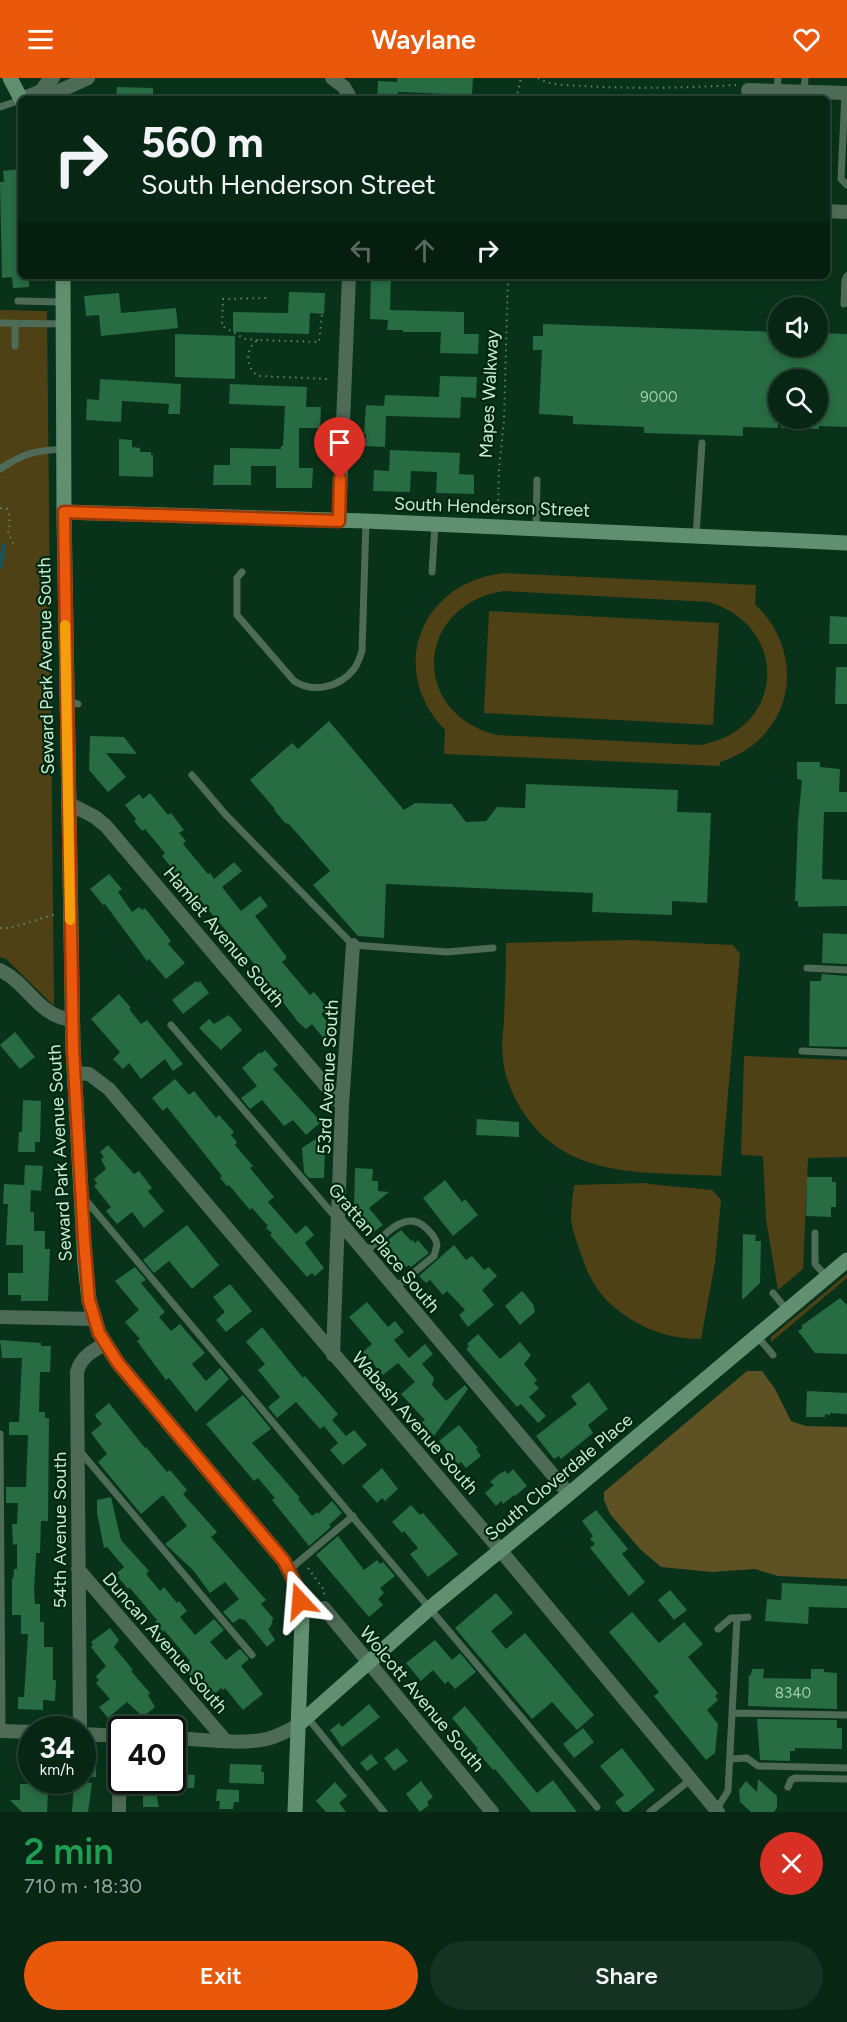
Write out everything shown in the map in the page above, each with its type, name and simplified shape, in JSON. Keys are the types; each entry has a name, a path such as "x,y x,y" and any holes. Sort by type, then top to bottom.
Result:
{"street":[{"path":"10,78 19,96"},
{"path":"41,91 53,78"},
{"path":"28,96 41,91 57,92 88,78"},
{"path":"332,78 344,87 350,96"},
{"path":"748,90 777,84 804,85 846,93"},
{"path":"830,211 847,212"},
{"name":"Seward Park Avenue South","path":"63,279 64,512 72,702 68,803 74,1073 89,1300 105,1344 118,1363 284,1561 296,1585 302,1619 302,1721 295,1812"},
{"path":"339,521 349,279"},
{"name":"South Henderson Street","path":"64,512 366,521 847,543"},
{"name":"Hamlet Avenue South","path":"68,803 95,817 106,826 342,1105"},
{"name":"53rd Avenue South","path":"333,1355 342,1105 353,945"},
{"path":"0,970 15,980 50,1014 60,1019 73,1020"},
{"name":"Wabash Avenue South","path":"74,1073 89,1074 109,1089 501,1551 717,1811"},
{"name":"Grattan Place South","path":"339,1221 569,1494"},
{"name":"South Cloverdale Place","path":"302,1721 430,1608 847,1260"},
{"path":"0,1317 94,1319"},
{"name":"54th Avenue South","path":"80,1716 77,1372 88,1353 105,1344"},
{"name":"Duncan Avenue South","path":"78,1569 225,1740"},
{"name":"Wolcott Avenue South","path":"324,1608 492,1812"},
{"path":"186,1739 266,1740 279,1736 302,1721"},
{"path":"1,1731 18,1732"},
{"path":"119,1794 119,1812"}],"lane":[{"path":"846,93 841,179 847,185"},
{"path":"0,107 18,100"},
{"path":"843,304 847,276"},
{"path":"18,301 63,302"},
{"path":"0,323 63,324"},
{"path":"15,323 15,346"},
{"path":"696,536 702,443"},
{"path":"0,469 21,455 35,451 64,449"},
{"path":"536,528 537,480"},
{"path":"242,572 237,578 237,615 294,681 315,689 331,685 355,668 362,651 366,521"},
{"path":"432,572 435,524"},
{"path":"192,775 225,814 353,945 447,952 493,948"},
{"path":"807,968 847,970"},
{"name":"Grattan Place South","path":"171,1025 339,1221"},
{"path":"802,1051 847,1053"},
{"path":"81,1193 597,1807"},
{"path":"365,1253 392,1228 407,1220 415,1219 421,1222 433,1235 437,1245 434,1256 395,1288"},
{"path":"815,1233 814,1264 827,1277"},
{"path":"772,1293 787,1310"},
{"path":"757,1336 773,1355"},
{"path":"0,1434 1,1731"},
{"path":"78,1448 252,1655"},
{"path":"289,1570 353,1516"},
{"path":"718,1629 731,1618 748,1617"},
{"path":"717,1811 728,1791 737,1618"},
{"path":"732,1713 847,1715"},
{"path":"302,1721 384,1812"},
{"path":"731,1759 747,1758 758,1766 847,1768"},
{"path":"788,1787 795,1778 847,1779"},
{"path":"650,1812 690,1780"}],"path":[{"path":"517,96 521,78"},
{"path":"538,78 551,84 685,88 745,85 748,90"},
{"name":"Mapes Walkway","path":"498,513 499,469 504,420 508,279"},
{"path":"270,298 223,298 222,326 245,339 319,342 322,315"},
{"path":"258,340 249,349 251,371 258,376 328,379"},
{"path":"0,508 7,509 10,522 8,533 15,545"},
{"path":"0,928 10,928 70,910"},
{"path":"302,1559 324,1590 324,1608"}],"shaded area":[{"path":"0,310 47,311 54,1006 6,959 0,957"},
{"path":"504,573 756,585 755,604 772,625 783,647 787,671 785,694 777,716 764,735 745,751 720,762 720,766 444,754 445,730 427,706 418,681 416,656 421,632 433,611 451,593 475,580","holes":["504,591 709,602 736,615 754,633 765,655 767,678 762,700 749,720 728,736 700,745 497,735 468,723 448,705 437,683 434,660 439,637 453,616 475,600"]},
{"path":"489,611 719,623 713,725 484,713"},
{"path":"630,940 733,945 740,954 721,1176 637,1172 585,1161 561,1150 540,1133 521,1109 509,1085 502,1049 506,943"},
{"path":"744,1056 847,1060 847,1157 808,1158 803,1269 778,1290 766,1219 763,1156 741,1155"},
{"path":"648,1183 712,1190 721,1200 715,1263 701,1339 654,1331 624,1315 601,1293 592,1280 576,1240 571,1218 574,1185"},
{"path":"847,1274 847,1278 771,1342 771,1337"},
{"path":"747,1371 762,1371 775,1389 791,1421 806,1426 847,1427 847,1579 778,1576 755,1569 712,1572 661,1567 640,1549 610,1514 604,1500 604,1492"}],"building":[{"path":"397,78 473,78 472,95 398,92 398,96 377,96 378,81 397,82"},
{"path":"117,87 153,88 153,96 116,96"},
{"path":"18,169 18,279 29,279 29,287 13,288 12,277 2,278 0,182 4,182 3,171"},
{"path":"371,279 391,279 390,310 464,312 464,334 479,334 478,354 440,353 441,332 387,330 388,320 370,319"},
{"path":"289,292 325,293 324,314 310,313 309,334 233,332 233,312 288,313"},
{"path":"119,293 121,313 176,308 178,328 101,336 99,315 86,316 84,296"},
{"path":"543,324 768,332 768,357 828,357 828,333 847,334 847,427 828,426 828,369 768,369 768,428 743,427 743,436 644,433 644,427 573,424 573,416 539,414 542,350 533,350 533,336 543,336"},
{"path":"175,334 235,336 235,379 175,377"},
{"path":"440,376 477,377 476,398 461,397 460,418 386,416 385,447 365,446 366,405 384,406 385,395 439,397"},
{"path":"100,379 181,384 180,414 168,414 169,404 122,401 121,422 86,420 87,399 99,400"},
{"path":"230,384 307,387 306,407 321,407 320,428 299,428 299,468 313,468 312,488 276,488 276,466 251,466 251,485 213,485 214,465 230,465 230,448 281,449 283,446 285,406 229,404"},
{"path":"119,439 132,440 132,447 140,448 140,452 151,452 153,477 119,476"},
{"path":"390,450 460,453 459,474 474,475 474,494 436,493 437,472 411,471 410,492 373,491 374,470 389,471"},
{"path":"830,616 847,617 847,644 829,644"},
{"path":"836,667 847,667 847,704 835,704"},
{"path":"329,721 404,810 415,803 452,804 466,822 486,821 497,807 525,808 526,784 678,790 677,812 711,813 707,903 672,901 672,915 592,912 593,893 386,884 384,938 358,936 313,885 330,871 288,823 286,824 250,780 292,743 298,749"},
{"path":"90,736 124,737 137,754 106,753 126,777 108,792 89,770"},
{"path":"797,762 820,762 820,767 840,769 839,792 847,792 847,812 824,812 822,879 847,880 847,906 798,907 798,901 795,901 802,780 797,779"},
{"path":"150,793 168,815 171,813 184,830 179,833 186,841 183,844 208,874 210,873 214,879 234,862 242,871 222,887 241,911 260,896 268,906 255,916 286,956 282,962 310,995 314,992 328,1009 321,1014 334,1031 325,1040 312,1024 306,1029 298,1022 251,960 162,856 165,853 145,829 142,831 134,821 136,819 125,805 139,794 143,799"},
{"path":"109,874 122,889 118,892 132,912 139,907 142,910 145,908 171,941 168,944 185,963 166,979 149,959 147,961 105,904 103,905 90,889"},
{"path":"823,933 847,934 847,964 822,963"},
{"path":"822,974 847,976 847,1047 809,1046 810,981 821,981"},
{"path":"196,981 198,983 200,981 209,993 183,1014 172,1000"},
{"path":"119,994 141,1024 147,1020 183,1064 173,1071 165,1059 141,1079 129,1063 123,1069 113,1059 120,1052 91,1019"},
{"path":"229,1015 242,1030 221,1050 199,1028 209,1019 214,1024"},
{"path":"15,1032 35,1057 20,1069 0,1045"},
{"path":"265,1050 278,1065 273,1069 321,1122 306,1135 293,1120 284,1126 262,1100 250,1109 241,1098 257,1086 242,1068"},
{"path":"175,1079 189,1095 194,1091 216,1118 219,1115 234,1132 231,1135 237,1142 235,1145 253,1166 250,1168 274,1197 268,1202 296,1234 306,1225 314,1235 305,1243 324,1268 315,1276 312,1273 307,1277 270,1235 272,1233 266,1228 268,1226 220,1178 222,1176 167,1107 163,1111 152,1098"},
{"path":"23,1100 41,1101 40,1142 35,1142 35,1152 18,1152 19,1132 22,1132"},
{"path":"477,1119 519,1122 519,1137 476,1135"},
{"path":"317,1138 316,1148 325,1149 324,1178 309,1178 304,1172 302,1148"},
{"path":"108,1145 134,1174 139,1171 152,1188 148,1191 164,1211 144,1228 132,1212 117,1224 106,1211 111,1207 94,1186 97,1183 94,1179 106,1169 101,1159 104,1157 100,1152"},
{"path":"25,1165 43,1166 41,1191 31,1190 30,1212 34,1212 34,1231 45,1231 45,1249 50,1249 48,1301 21,1301 21,1295 8,1295 8,1273 23,1273 23,1245 6,1245 8,1204 3,1204 4,1184 24,1185"},
{"path":"355,1168 373,1169 372,1181 378,1181 378,1191 389,1192 369,1208 383,1225 372,1233 354,1212"},
{"path":"807,1177 832,1177 832,1182 836,1182 836,1207 831,1207 831,1217 806,1216"},
{"path":"445,1180 462,1202 465,1199 478,1215 453,1236 423,1198"},
{"path":"187,1225 219,1265 192,1289 169,1261 154,1273 143,1260"},
{"path":"401,1230 411,1241 415,1243 418,1240 429,1253 411,1267 409,1265 406,1267 385,1242"},
{"path":"743,1234 756,1235 755,1241 761,1241 760,1283 742,1300"},
{"path":"454,1245 466,1260 472,1256 484,1270 489,1267 497,1276 482,1290 494,1305 468,1327 459,1315 465,1310 447,1291 443,1295 430,1280 426,1283 419,1276"},
{"path":"135,1267 146,1280 141,1283 165,1312 159,1317 171,1331 180,1324 205,1353 192,1364 206,1381 220,1368 229,1379 196,1412 169,1378 166,1380 137,1341 140,1339 125,1322 139,1310 115,1281"},
{"path":"230,1284 252,1311 226,1332 216,1320 225,1312 213,1297"},
{"path":"522,1291 533,1304 535,1312 520,1325 505,1306"},
{"path":"840,1298 847,1305 847,1354 815,1353 798,1331 803,1328 801,1326"},
{"path":"367,1302 388,1327 395,1321 404,1332 394,1340 409,1358 425,1344 433,1354 422,1364 434,1378 432,1385 446,1401 465,1385 468,1389 434,1436 422,1422 425,1420 401,1394 415,1382 398,1363 383,1375 363,1352 372,1344 349,1317"},
{"path":"262,1327 303,1378 305,1376 338,1414 332,1420 346,1436 354,1430 367,1445 343,1465 330,1450 338,1443 324,1426 320,1429 296,1402 277,1418 268,1407 280,1397 258,1370 265,1364 246,1342"},
{"path":"478,1334 500,1359 520,1342 531,1355 524,1364 537,1380 534,1383 539,1388 529,1397 546,1416 538,1423 521,1404 517,1407 466,1349 469,1346 467,1344"},
{"path":"0,1340 41,1343 41,1346 51,1346 50,1372 40,1372 39,1412 45,1412 45,1418 49,1418 48,1521 41,1521 40,1553 36,1553 34,1590 35,1604 40,1604 40,1622 44,1622 44,1647 53,1647 53,1680 56,1680 55,1701 43,1700 43,1710 18,1709 18,1697 24,1697 28,1634 21,1634 21,1615 12,1615 12,1579 14,1569 17,1569 17,1544 13,1545 12,1524 17,1524 18,1503 6,1503 6,1487 26,1487 28,1435 9,1435 9,1422 19,1422 22,1358 2,1358"},
{"path":"589,1382 608,1409 588,1425 593,1433 561,1459 559,1456 554,1459 536,1436 577,1404 571,1396"},
{"path":"807,1391 847,1393 847,1414 830,1413 830,1415 825,1414 825,1417 806,1417"},
{"path":"243,1395 271,1429 252,1443 300,1498 298,1499 312,1516 317,1512 318,1514 332,1501 342,1513 329,1525 331,1527 309,1546 272,1500 275,1498 258,1478 254,1481 206,1424"},
{"path":"109,1403 145,1448 167,1472 170,1470 187,1490 183,1494 217,1532 211,1537 266,1600 261,1604 273,1618 268,1629 275,1640 267,1647 244,1619 240,1618 233,1623 223,1612 239,1599 225,1582 210,1593 193,1570 165,1544 187,1526 163,1495 141,1514 98,1462 107,1454 91,1433 102,1424 95,1416 96,1414"},
{"path":"459,1425 478,1448 476,1449 481,1456 466,1468 461,1462 458,1464 439,1441"},
{"path":"382,1468 398,1489 385,1501 382,1498 377,1503 362,1486"},
{"path":"513,1469 527,1486 503,1504 501,1501 496,1506 485,1493 494,1485 490,1482 499,1474 505,1471 508,1474"},
{"path":"111,1497 121,1540 149,1571 146,1574 160,1591 164,1587 187,1611 180,1617 195,1635 214,1619 224,1630 210,1642 226,1660 240,1649 249,1659 241,1666 263,1694 243,1710 225,1688 223,1690 221,1688 209,1699 183,1667 190,1661 164,1630 163,1632 155,1622 157,1620 130,1588 128,1589 118,1577 120,1576 117,1573 124,1567 107,1547 104,1548 97,1513 97,1500"},
{"path":"411,1505 420,1515 423,1513 458,1554 428,1577 410,1554 418,1548 404,1531 402,1533 392,1522"},
{"path":"596,1510 628,1549 622,1554 645,1582 629,1596 590,1548 595,1544 590,1539 593,1536 582,1521"},
{"path":"338,1536 364,1570 377,1560 380,1564 383,1562 395,1576 380,1588 384,1593 378,1599 383,1605 369,1617 316,1555"},
{"path":"782,1583 847,1586 847,1608 809,1607 808,1624 765,1621 767,1599 781,1600"},
{"path":"670,1590 687,1610 674,1620 658,1600"},
{"path":"496,1593 513,1613 491,1631 506,1649 525,1633 594,1715 577,1730 552,1702 532,1719 455,1628"},
{"path":"632,1612 659,1643 684,1622 703,1644 688,1657 718,1693 715,1696 718,1700 707,1710 718,1724 715,1753 706,1760 654,1696 659,1692 609,1632"},
{"path":"110,1628 119,1640 114,1647 150,1693 148,1695 155,1707 142,1716 127,1702 108,1718 99,1707 110,1699 96,1683 99,1680 97,1675 106,1666 91,1647 93,1645 91,1642"},
{"path":"435,1640 452,1660 460,1653 476,1672 455,1689 448,1681 445,1684 433,1670 421,1681 406,1663"},
{"path":"752,1669 764,1669 763,1678 811,1679 811,1669 824,1669 824,1672 837,1673 837,1709 748,1706 749,1675"},
{"path":"369,1704 380,1717 342,1747 330,1730 339,1723 342,1727"},
{"path":"465,1706 537,1793 553,1780 577,1812 531,1812 476,1750 478,1749 452,1718"},
{"path":"757,1719 837,1720 837,1728 842,1728 842,1749 795,1748 795,1751 790,1751 790,1761 760,1760"},
{"path":"583,1728 594,1742 574,1758 563,1744"},
{"path":"397,1748 408,1761 394,1771 384,1758"},
{"path":"622,1748 655,1790 628,1812 623,1812 615,1802 624,1795 600,1766"},
{"path":"371,1754 378,1763 367,1771 360,1763"},
{"path":"230,1764 262,1765 264,1784 229,1783"},
{"path":"186,1775 195,1775 194,1788 186,1788"},
{"path":"758,1779 777,1796 777,1808 774,1812 751,1812 740,1802 739,1790 746,1781 757,1792"},
{"path":"421,1781 433,1797 427,1802 429,1805 420,1812 406,1794"},
{"path":"335,1782 347,1796 339,1803 346,1812 326,1812 316,1801"},
{"path":"217,1789 239,1790 239,1802 234,1802 233,1809 219,1809 220,1801 216,1801"},
{"path":"20,1794 48,1794 47,1812 22,1812 10,1800 20,1800"},
{"path":"73,1794 90,1794 88,1812 72,1812"},
{"path":"143,1794 156,1794 159,1807 143,1807"}],"waterway":[{"path":"0,567 4,546"}],"slow traffic":[{"path":"65,625 70,920"}],"route":[{"path":"300,1601 296,1585 284,1561 118,1363 99,1333 89,1300 73,1049 64,512 339,521 340,479"}]}
